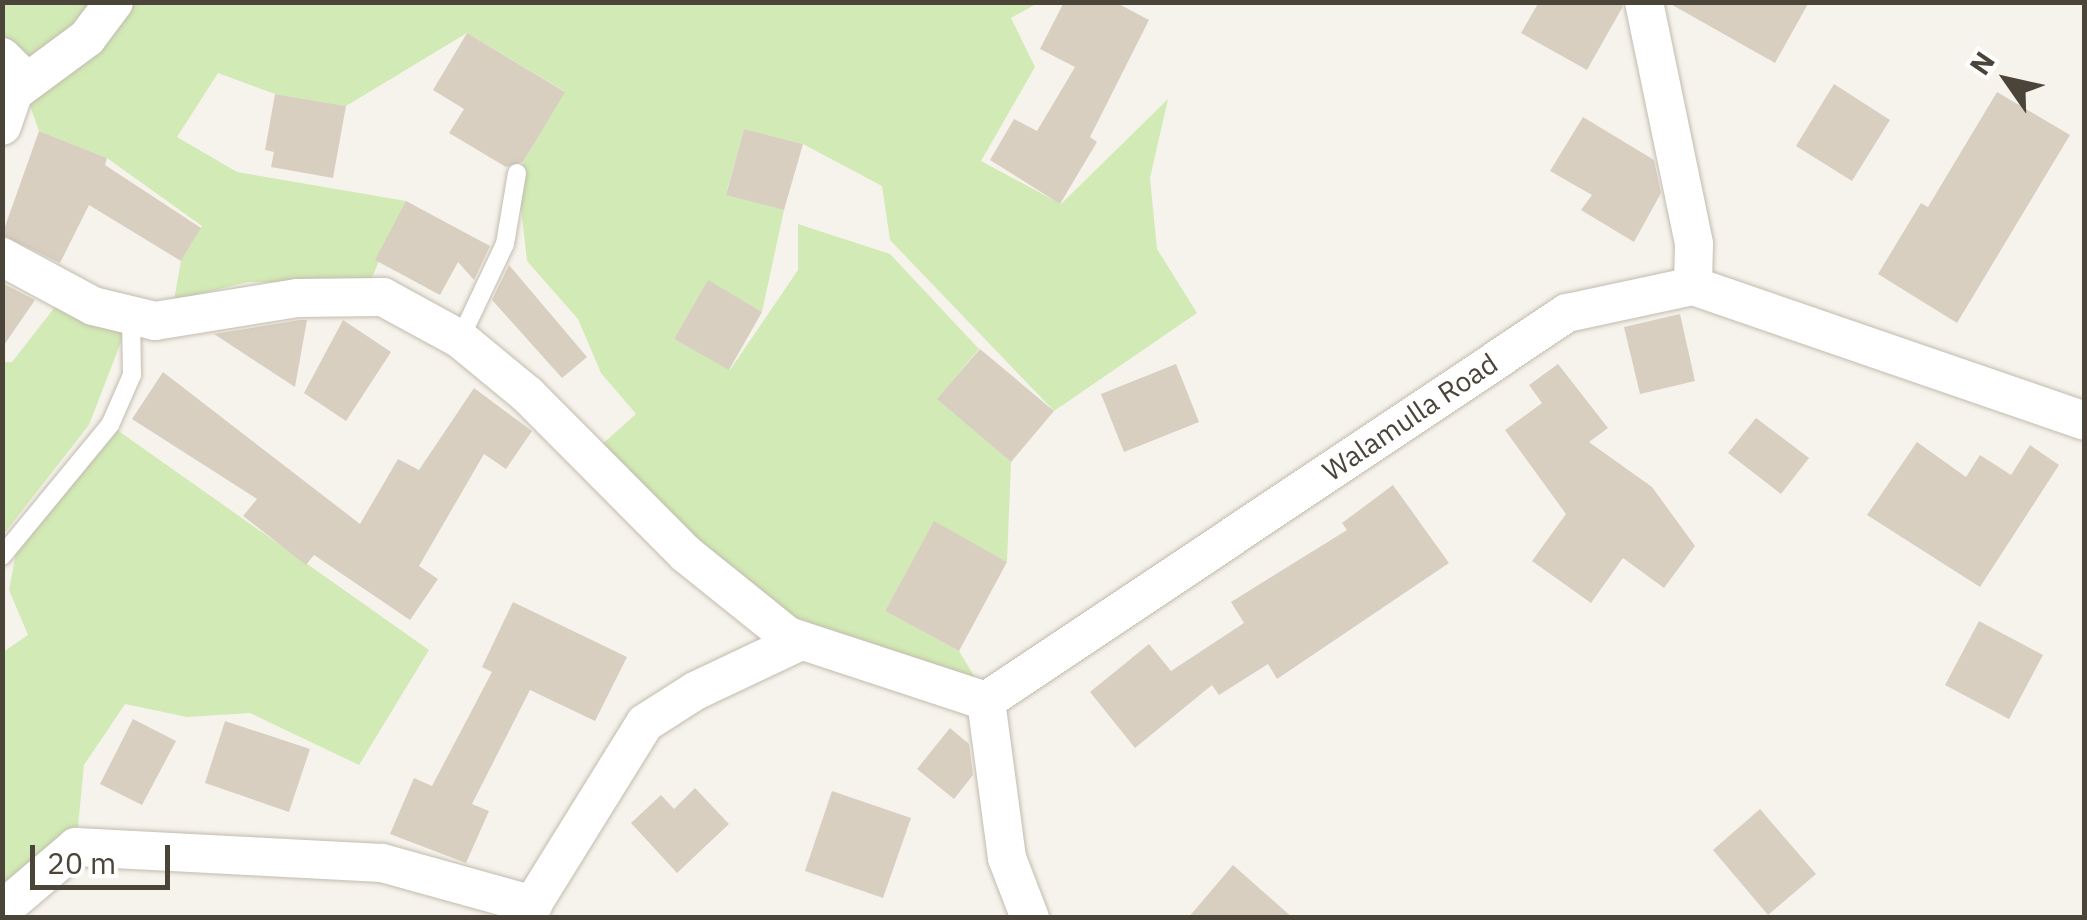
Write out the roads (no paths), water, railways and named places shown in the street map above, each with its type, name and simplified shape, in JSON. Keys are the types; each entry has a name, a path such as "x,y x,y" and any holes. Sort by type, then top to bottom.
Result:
{"street":[{"path":"6,92 87,38 114,2"},
{"path":"1644,2 1694,244 1693,286 2084,421"},
{"path":"2,257 93,306 155,322 297,298 383,298 460,339 528,395 686,554 801,641 986,701 1007,858 1030,918"},
{"name":"Walamulla Road","path":"986,701 1566,313 1693,286"},
{"path":"2,910 76,847 382,864 529,911 590,802 645,723 694,691 801,641"}],"lane":[{"path":"460,339 505,244 517,173"},
{"path":"2,556 110,426 132,375 131,316"}]}
